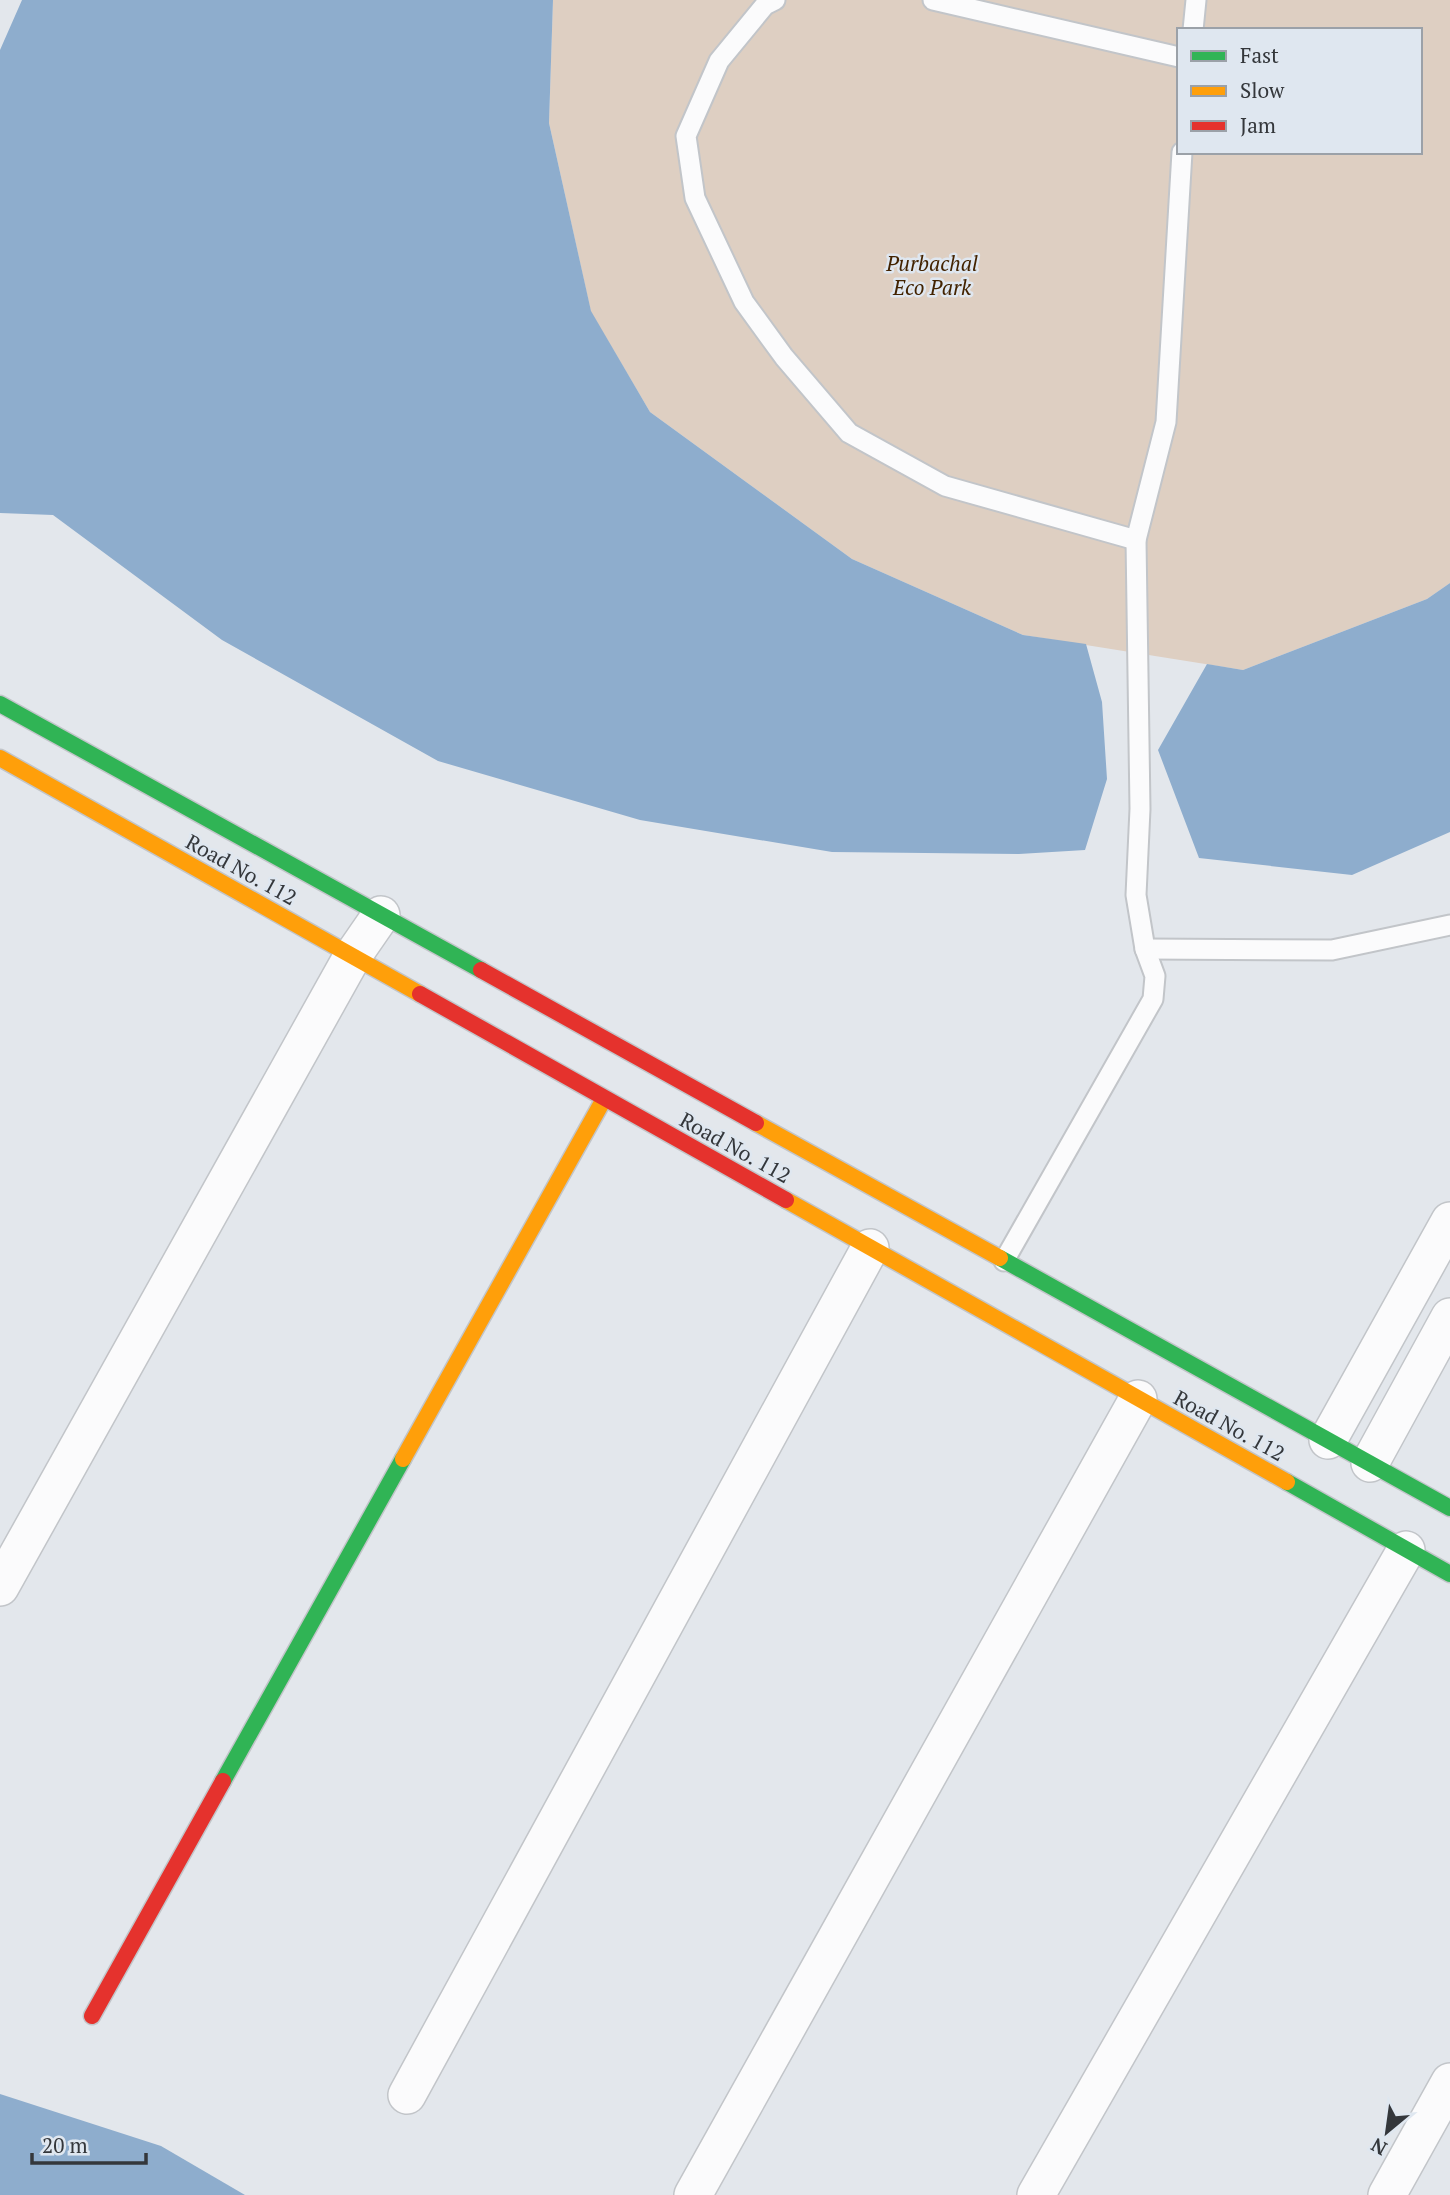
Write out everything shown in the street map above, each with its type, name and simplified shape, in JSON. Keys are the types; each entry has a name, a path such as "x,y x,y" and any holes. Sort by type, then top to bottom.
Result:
{"street":[{"name":"Road No. 112","path":"0,704 1450,1508"},
{"name":"Road No. 112","path":"0,758 1450,1574"},
{"path":"0,1587 352,957 381,915"},
{"path":"92,2016 604,1098"},
{"path":"1328,1440 1450,1221"},
{"path":"407,2095 870,1248"},
{"path":"1370,1463 1450,1317"},
{"path":"693,2195 1138,1399"},
{"path":"1036,2195 1406,1550"},
{"path":"1387,2195 1450,2082"}],"lane":[{"path":"775,0 765,5 719,61 685,136 695,198 744,302 784,358 849,433 945,486 1136,540"},
{"path":"933,0 1177,57"},
{"path":"1194,28 1196,0"},
{"path":"1004,1261 1153,999 1155,976 1145,949 1136,895 1140,809 1136,540 1166,422 1182,154"},
{"path":"1145,949 1332,950 1450,925"}],"green space":[{"name":"Purbachal Eco Park","path":"553,0 1450,0 1450,583 1427,599 1243,670 1023,635 852,559 650,412 591,312 549,123"}],"water":[{"path":"22,0 553,0 549,123 591,311 650,412 852,559 1023,635 1086,644 1102,702 1107,779 1085,850 1019,854 832,852 640,820 438,761 222,640 53,515 0,513 0,50"},
{"path":"1450,583 1450,832 1352,875 1199,858 1158,750 1207,664 1243,670 1427,599"},
{"path":"0,2094 161,2146 245,2195 0,2195"}],"traffic: fast":[{"path":"0,704 481,970"},
{"path":"1000,1258 1450,1508"},
{"path":"223,1781 403,1459"},
{"path":"1287,1482 1450,1574"}],"traffic: slow":[{"path":"0,758 420,994"},
{"path":"403,1459 604,1099"},
{"path":"756,1123 1000,1258"},
{"path":"786,1200 1287,1482"}],"traffic: jam":[{"path":"481,970 756,1123"},
{"path":"420,994 786,1200"},
{"path":"92,2016 223,1781"}]}
